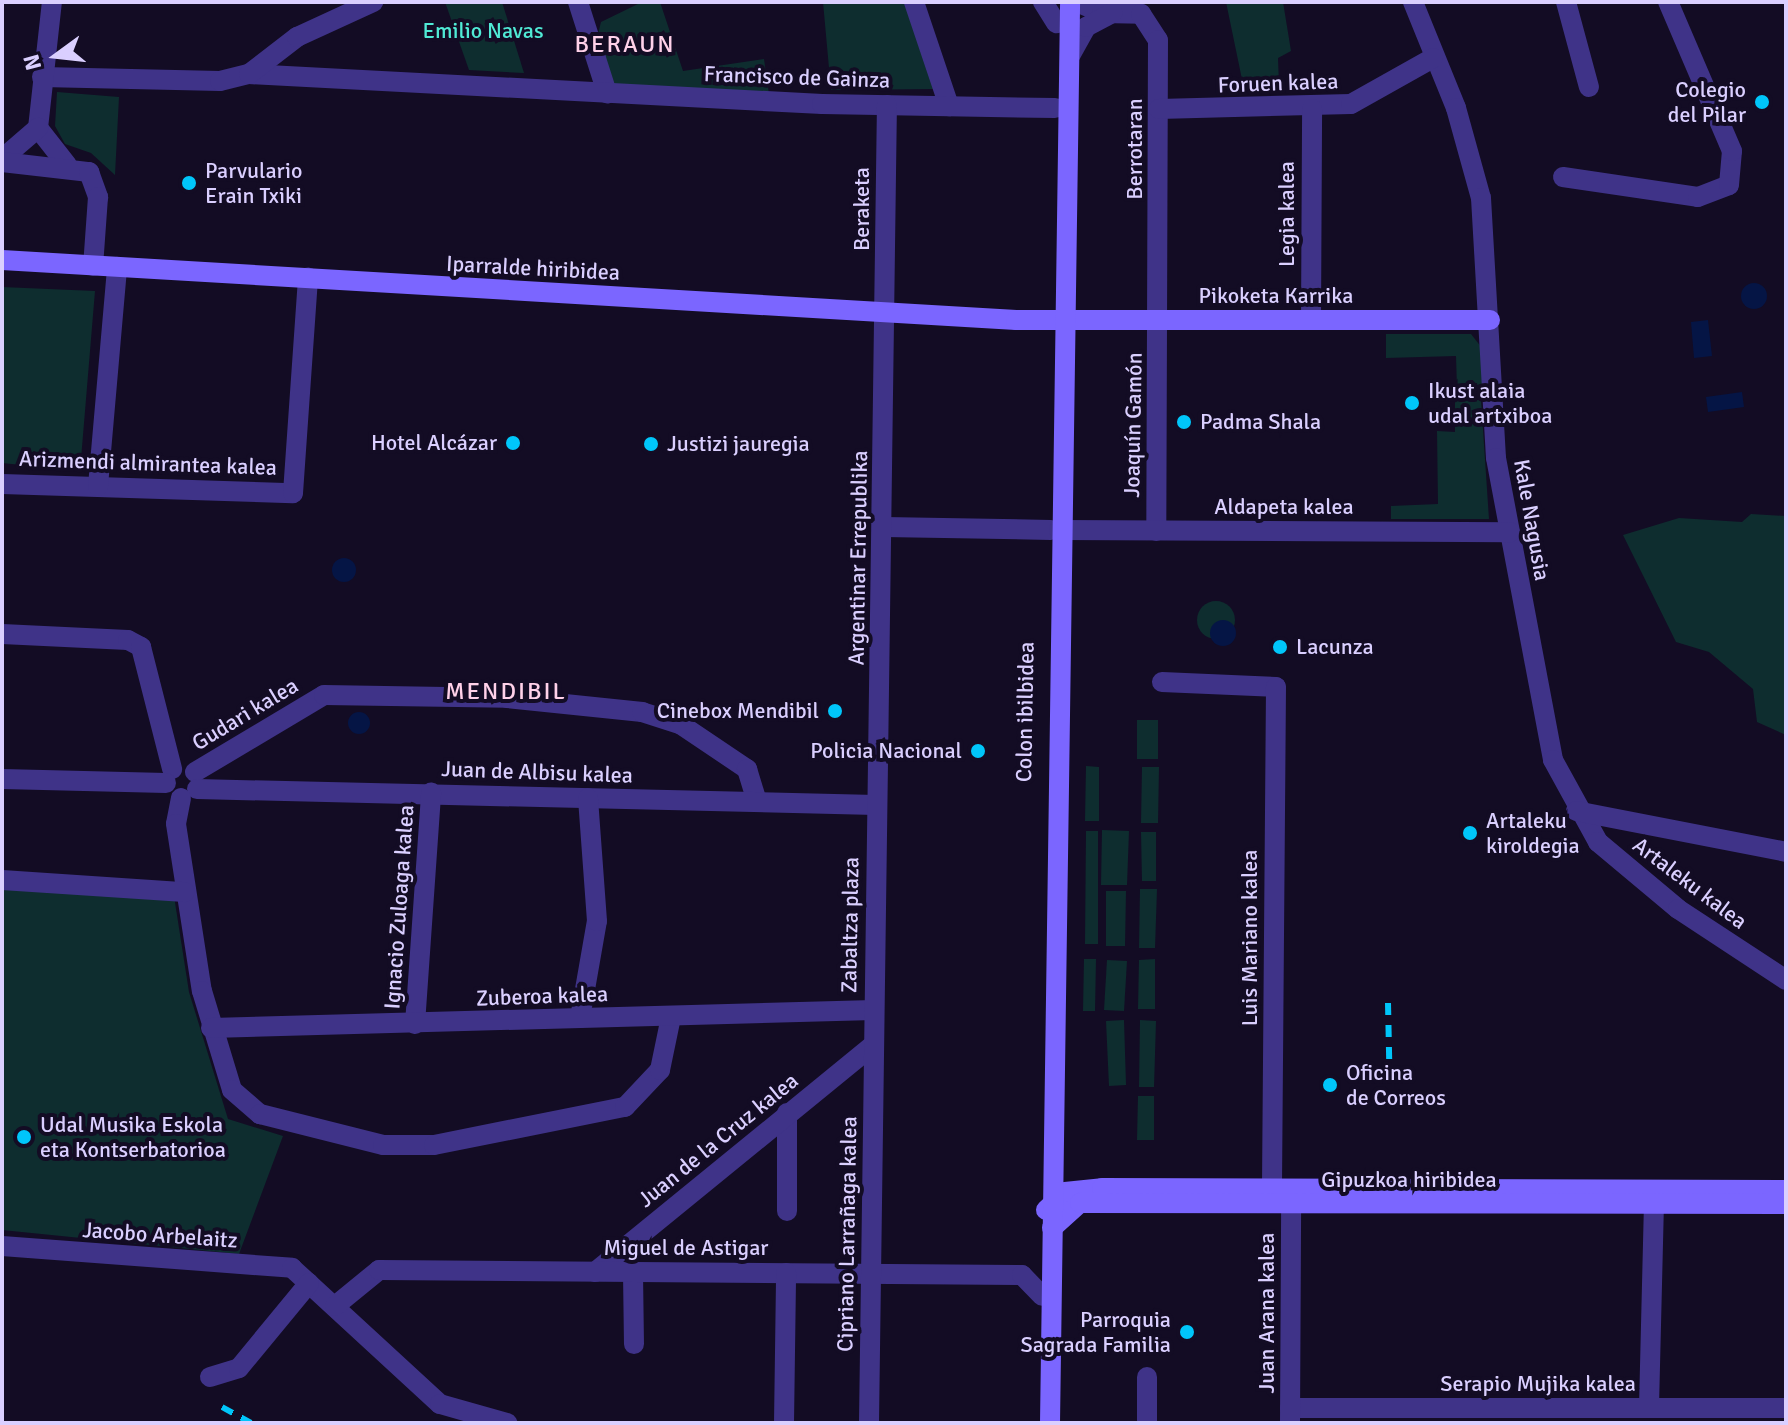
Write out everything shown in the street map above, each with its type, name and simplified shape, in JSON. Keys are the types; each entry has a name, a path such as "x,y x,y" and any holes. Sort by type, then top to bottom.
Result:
{"main road":[{"path":"1057,320 1070,2"},
{"name":"Colon ibilbidea","path":"1050,1423 1047,1230 1057,320 1056,12"},
{"name":"Iparralde hiribidea","path":"2,260 886,313 1057,320"},
{"name":"Pikoketa Karrika","path":"1057,320 1490,320"},
{"name":"Colon ibilbidea","path":"1041,1423 1042,1296 1052,1201 1055,530"},
{"name":"Gipuzkoa hiribidea","path":"1052,1159 1066,1181 1102,1188"},
{"name":"Gipuzkoa hiribidea","path":"1052,1201 1065,1192 1102,1188 1786,1190"},
{"name":"Gipuzkoa hiribidea","path":"1047,1230 1060,1214 1080,1203 1786,1204"}],"street":[{"path":"52,2 38,128 67,165 97,182 93,266"},
{"path":"42,77 220,81 249,74 297,37 373,2"},
{"path":"578,2 607,93"},
{"path":"914,2 949,106"},
{"path":"1043,2 1056,12"},
{"name":"Berrotaran","path":"1077,2 1112,13 1141,14 1155,27 1159,109 1159,320"},
{"path":"1066,78 1080,34 1112,13 1143,2"},
{"name":"Kale Nagusia","path":"1413,2 1433,58 1456,108 1481,198 1496,458 1553,760 1576,811"},
{"path":"1566,2 1589,87"},
{"path":"1563,177 1698,197 1729,185 1732,151 1668,2"},
{"name":"Foruen kalea","path":"1159,109 1312,109 1371,98 1433,58"},
{"name":"Francisco de Gainza","path":"249,74 887,105 1055,108"},
{"name":"Beraketa","path":"886,313 887,105"},
{"name":"Legia kalea","path":"1311,320 1312,109"},
{"path":"2,161 38,128"},
{"path":"2,161 67,165"},
{"path":"98,486 117,267"},
{"name":"Arizmendi almirantea kalea","path":"2,484 293,493 308,278"},
{"name":"Argentinar Errepublika","path":"876,805 886,313"},
{"name":"Joaquín Gamón","path":"1156,531 1159,320"},
{"name":"Aldapeta kalea","path":"884,527 1510,532"},
{"path":"2,634 128,640 141,647 169,776"},
{"name":"Luis Mariano kalea","path":"1162,682 1276,687 1272,1189"},
{"name":"Gudari kalea","path":"191,787 324,695 507,698 642,712 680,724 747,769 757,801"},
{"path":"2,779 169,776 191,787 176,824 185,892 211,1028 232,1090 250,1109 319,1133 383,1145 434,1145 625,1107 660,1070 671,1017"},
{"name":"Juan de Albisu kalea","path":"169,776 191,787 876,805"},
{"name":"Ignacio Zuloaga kalea","path":"415,1024 431,793"},
{"path":"580,1018 597,921 588,798"},
{"name":"Zabaltza plaza","path":"873,1045 876,805"},
{"path":"1576,811 1786,852"},
{"name":"Artaleku kalea","path":"1576,811 1598,842 1678,909 1786,980"},
{"path":"2,880 185,892"},
{"name":"Zuberoa kalea","path":"211,1028 874,1010"},
{"name":"Juan de la Cruz kalea","path":"595,1272 873,1045"},
{"name":"Cipriano Larrañaga kalea","path":"869,1423 873,1045"},
{"path":"787,1113 787,1211"},
{"name":"Juan Arana kalea","path":"1290,1416 1291,1203"},
{"path":"1649,1407 1654,1204"},
{"name":"Jacobo Arbelaitz","path":"2,1246 292,1268 440,1404 507,1423"},
{"name":"Miguel de Astigar","path":"335,1306 379,1270 1022,1275 1042,1296"},
{"path":"633,1273 634,1344"},
{"path":"784,1423 786,1273"},
{"path":"210,1377 239,1368 309,1283"},
{"path":"1147,1377 1147,1423"},
{"name":"Serapio Mujika kalea","path":"1290,1416 1649,1407 1780,1413"}],"green space":[{"name":"Emilio Navas","path":"445,2 502,2 524,73 469,70"},
{"path":"642,2 660,2 683,71 764,59 769,94 613,88 597,38 601,22"},
{"path":"823,2 905,2 935,89 831,90"},
{"path":"1226,2 1283,2 1291,51 1278,58 1279,85 1273,91 1244,89"},
{"path":"57,92 119,97 115,175 91,153 65,144 55,126"},
{"path":"2,287 95,291 80,471 2,463"},
{"path":"1386,334 1471,334 1482,348 1482,388 1457,389 1456,356 1386,358"},
{"path":"1455,400 1481,400 1489,519 1391,519 1391,506 1438,504 1437,431 1455,432"},
{"path":"1751,514 1786,516 1786,735 1757,722 1753,689 1709,652 1676,642 1623,535 1679,518 1742,522"},
{"path":"1216,601 1230,606 1235,620 1230,634 1216,639 1202,634 1197,620 1202,606"},
{"path":"1137,720 1158,720 1158,759 1137,759"},
{"path":"1086,766 1099,767 1099,821 1085,821"},
{"path":"1142,767 1159,767 1158,823 1141,823"},
{"path":"1102,830 1129,831 1127,885 1101,885"},
{"path":"1086,831 1098,831 1098,944 1085,944"},
{"path":"1141,832 1156,832 1156,881 1142,881"},
{"path":"2,887 174,896 189,992 228,1119 283,1136 239,1254 2,1230"},
{"path":"1140,889 1157,889 1155,948 1139,948"},
{"path":"1106,891 1126,891 1125,946 1106,946"},
{"path":"1084,959 1096,959 1095,1011 1083,1011"},
{"path":"1155,959 1155,1009 1138,1009 1139,960"},
{"path":"1107,960 1127,961 1124,1011 1104,1010"},
{"path":"1124,1020 1126,1085 1109,1086 1106,1021"},
{"path":"1140,1020 1156,1021 1154,1087 1139,1087"},
{"path":"1138,1096 1154,1096 1154,1140 1137,1140"}],"shaded area":[{"path":"1754,283 1763,287 1767,296 1763,305 1754,309 1745,305 1741,296 1745,287"},
{"path":"1708,320 1712,356 1694,358 1691,322"},
{"path":"1742,392 1744,407 1708,412 1706,397"},
{"path":"344,558 355,565 356,570 349,581 344,582 333,575 332,570 339,559"},
{"path":"1223,620 1232,624 1236,633 1232,642 1223,646 1214,642 1210,633 1214,624"},
{"path":"355,712 363,712 370,723 363,734 355,734 348,727 348,719"}],"railway":[{"path":"1388,1003 1390,1098"},
{"path":"222,1407 251,1423"}],"place":[{"name":"Colegio del Pilar","path":"1762,102"},
{"name":"Parvulario Erain Txiki","path":"189,183"},
{"name":"Ikust alaia udal artxiboa","path":"1412,403"},
{"name":"Padma Shala","path":"1184,422"},
{"name":"Hotel Alcázar","path":"513,443"},
{"name":"Justizi jauregia","path":"651,444"},
{"name":"Lacunza","path":"1280,647"},
{"name":"Cinebox Mendibil","path":"835,711"},
{"name":"Policia Nacional","path":"978,751"},
{"name":"Artaleku kiroldegia","path":"1470,833"},
{"name":"Oficina de Correos","path":"1330,1085"},
{"name":"Udal Musika Eskola eta Kontserbatorioa","path":"24,1137"},
{"name":"Parroquia Sagrada Familia","path":"1187,1332"}],"district":[{"name":"BERAUN","path":"625,45"},
{"name":"MENDIBIL","path":"506,692"}]}
